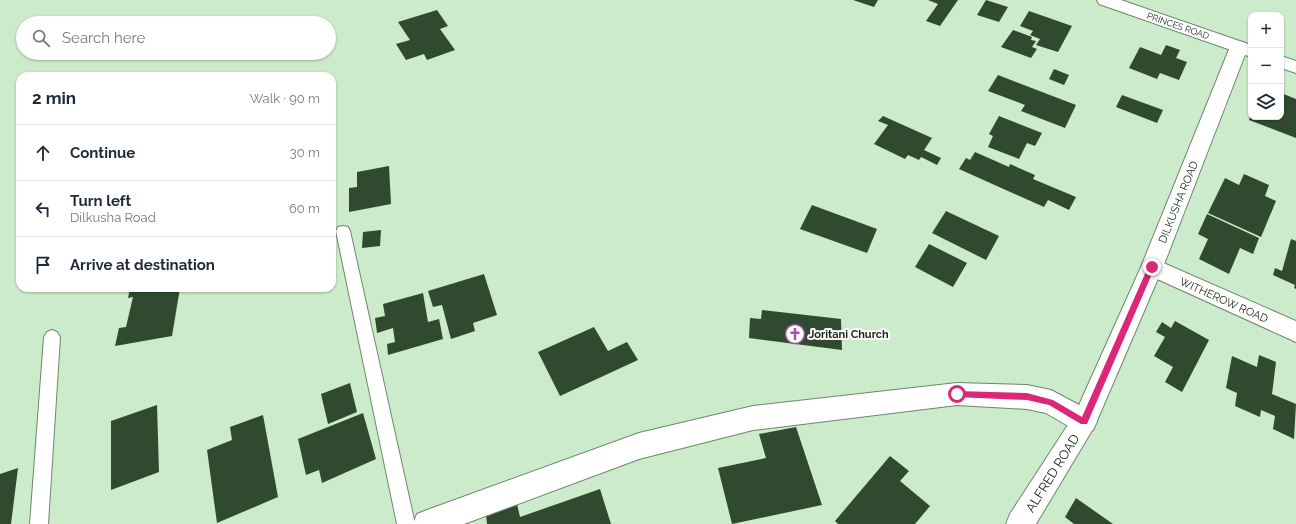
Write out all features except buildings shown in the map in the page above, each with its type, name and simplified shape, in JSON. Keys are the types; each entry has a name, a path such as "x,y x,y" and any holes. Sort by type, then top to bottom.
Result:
{"street":[{"name":"PRINCES ROAD","path":"1105,0 1245,49"},
{"name":"DILKUSHA ROAD","path":"1084,422 1245,49"},
{"path":"1284,63 1296,67"},
{"name":"WITHEROW ROAD","path":"1152,267 1296,332"},
{"path":"427,524 639,446 753,418 957,394 1027,397 1051,402 1084,422"},
{"name":"ALFRED ROAD","path":"1020,524 1084,422"}],"lane":[{"path":"343,231 406,524"},
{"path":"39,524 52,336"}],"place":[{"name":"Joritani Church","path":"795,334"}],"route":[{"path":"957,394 1027,397 1051,402 1084,422 1152,267"}]}
